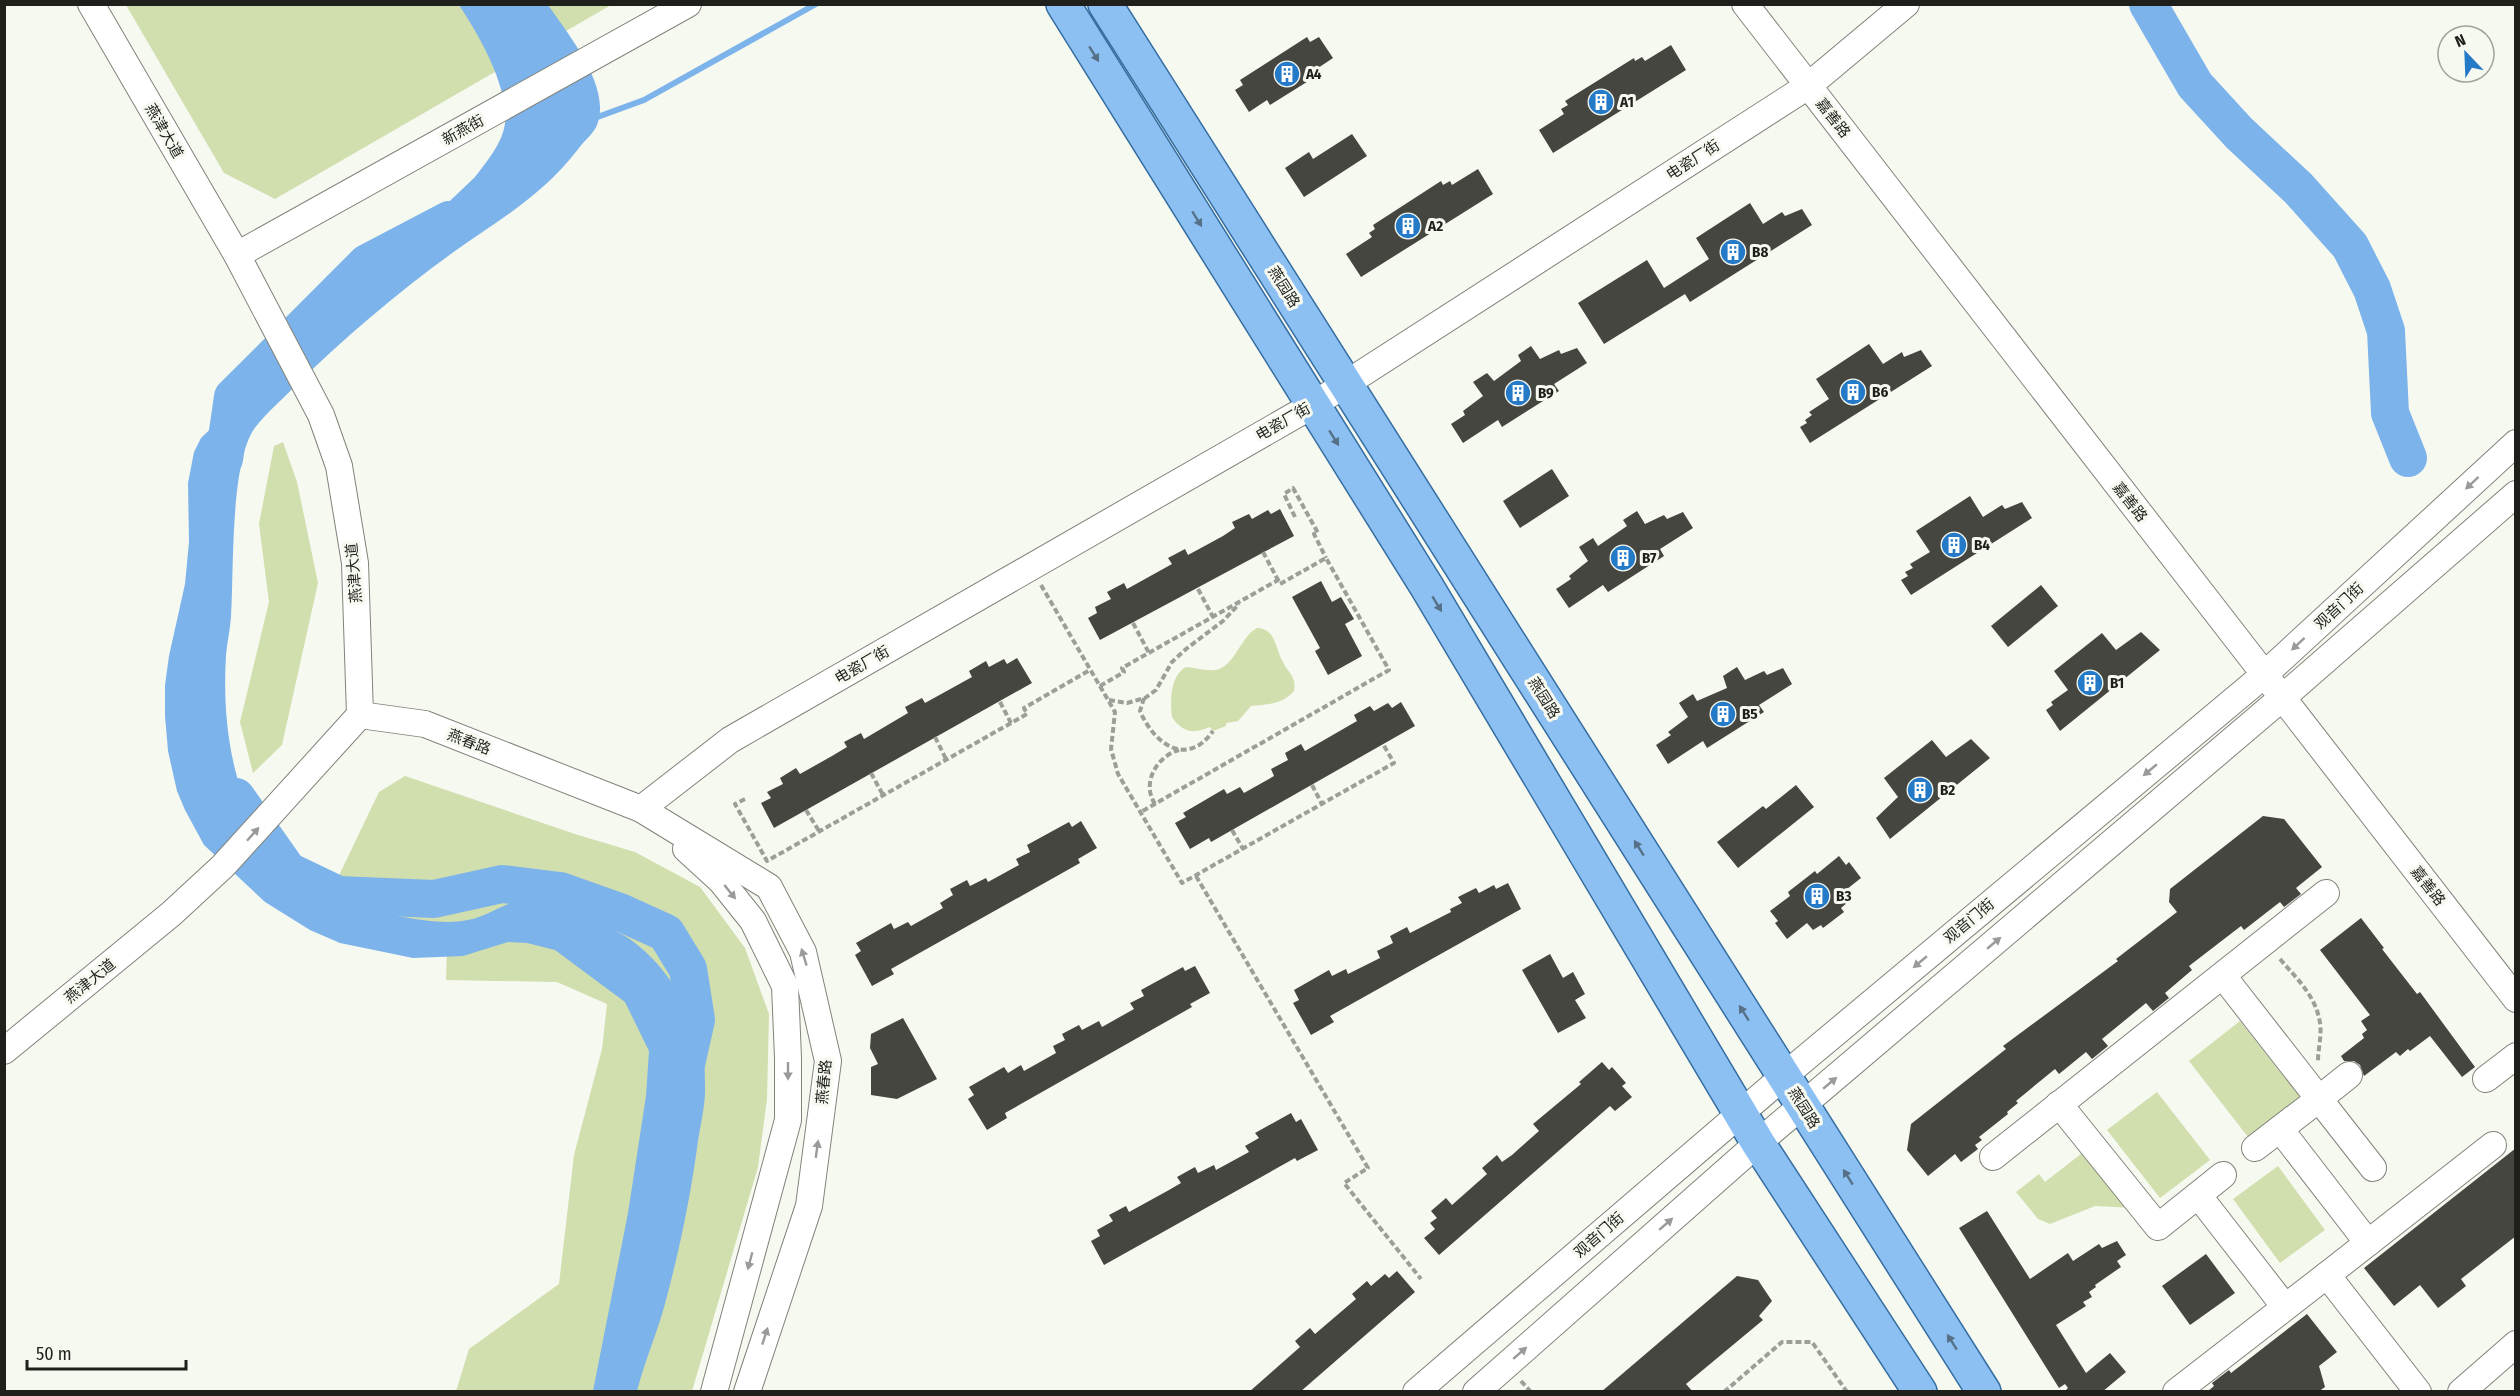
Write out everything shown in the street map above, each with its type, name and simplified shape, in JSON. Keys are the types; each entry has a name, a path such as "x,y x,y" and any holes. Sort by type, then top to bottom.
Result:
{"main road":[{"path":"1063,4 1433,597 1758,1143 1920,1392"},
{"name":"燕园路","path":"1105,4 1984,1392"}],"street":[{"name":"燕津大道","path":"4,1051 171,914 223,866 360,715 355,563 339,466 321,415 237,255 91,4"},
{"name":"新燕街","path":"237,255 688,4"},
{"name":"嘉善路","path":"1745,4 2516,999"},
{"name":"电瓷厂街","path":"641,809 730,740 1313,405 1808,86 1906,4"},
{"name":"观音门街","path":"1416,1392 1740,1113 2264,675 2516,443"},
{"name":"观音门街","path":"1476,1392 1758,1143 2282,698 2516,494"},
{"name":"燕春路","path":"360,715 425,724 641,809 769,887 803,952 828,1061 809,1206 747,1392"},
{"name":"燕春路","path":"641,809 721,881 753,921 785,986 788,1120 714,1392"},
{"path":"1993,1157 2326,893"},
{"path":"2223,976 2334,1087 2373,1168"},
{"path":"2486,1078 2516,1056"},
{"path":"2255,1148 2334,1087"},
{"path":"2059,1104 2158,1227 2223,1175"},
{"path":"2280,1129 2368,1242"},
{"path":"2176,1392 2493,1145"},
{"path":"2198,1195 2285,1307"},
{"path":"2327,1275 2418,1392"},
{"path":"2461,1392 2516,1344"}],"path":[{"path":"1139,813 1389,670 1326,558 1314,534 1318,533 1293,488 1284,494 1295,517"},
{"path":"1263,552 1280,584 1326,558"},
{"path":"1031,567 1115,712 1111,749 1116,766 1139,813 1182,884 1394,763 1383,744"},
{"path":"1100,686 1124,672 1122,668 1278,580"},
{"path":"1198,589 1213,617"},
{"path":"1108,700 1128,703 1145,698 1156,690 1172,662 1223,621 1243,600"},
{"path":"1133,623 1149,653"},
{"path":"746,799 735,804 767,861 1027,714 1024,708 1090,670"},
{"path":"1145,698 1140,711 1152,734 1180,750"},
{"path":"1000,702 1011,723"},
{"path":"1155,804 1150,790 1159,760 1167,754 1189,750 1205,742 1213,731"},
{"path":"935,738 946,759"},
{"path":"871,773 883,795"},
{"path":"1312,784 1322,804"},
{"path":"806,810 819,831"},
{"path":"1233,830 1243,849"},
{"path":"1196,876 1368,1168 1344,1183 1421,1279"},
{"path":"2266,941 2308,990 2320,1024 2317,1064 2334,1087"},
{"path":"1724,1392 1782,1342 1812,1342 1847,1392"}],"green space":[{"path":"126,5 611,5 275,199 224,173"},
{"path":"283,442 297,482 318,583 282,745 253,773 240,722 269,602 259,524 274,446"},
{"path":"1257,628 1268,632 1274,640 1293,678 1294,691 1279,701 1251,706 1238,721 1226,723 1226,726 1213,731 1210,727 1189,731 1180,726 1172,717 1171,703 1172,689 1177,676 1186,667 1204,670 1222,668 1233,658 1251,632"},
{"path":"405,776 635,852 700,887 745,948 769,1014 767,1099 758,1167 692,1391 456,1391 469,1349 559,1284 574,1155 602,1049 607,1004 557,982 446,980 447,949 320,915 379,792"},
{"path":"2240,1021 2300,1097 2248,1137 2189,1061"},
{"path":"2157,1092 2210,1160 2160,1198 2107,1130"},
{"path":"2086,1150 2134,1208 2095,1206 2050,1224 2038,1219 2016,1192 2039,1174 2045,1182"},
{"path":"2278,1166 2325,1230 2280,1263 2233,1199"}],"water":[{"path":"459,5 548,5 586,62 593,78 600,110 597,125 565,165 536,193 455,251 372,316 313,369 254,429 246,446 237,492 231,617 226,655 225,692 228,730 234,767 245,802 261,835 283,864 311,887 356,909 439,922 476,918 522,899 539,898 555,901 630,939 665,973 682,998 700,1036 705,1072 704,1105 676,1261 663,1312 637,1391 593,1391 628,1213 646,1096 649,1051 625,1002 555,950 527,943 508,942 463,956 413,958 340,943 310,930 265,902 204,845 177,791 168,751 165,685 185,584 189,542 188,483 194,452 201,438 475,177 501,138 505,124 505,109 497,78 483,46"}],"building":[{"name":"A4","path":"1307,37 1310,42 1319,37 1333,58 1315,70 1318,75 1270,105 1267,100 1249,112 1235,90 1243,85 1240,80"},
{"name":"A1","path":"1671,45 1686,70 1553,153 1539,130 1564,114 1561,109 1568,105 1565,101 1634,58 1635,61 1642,57 1645,61"},
{"path":"1352,134 1367,156 1304,197 1285,168 1309,152 1313,159"},
{"name":"A2","path":"1478,169 1493,194 1361,277 1346,254 1372,237 1369,233 1375,229 1373,225 1441,181 1443,185 1450,181 1452,185"},
{"path":"1750,203 1763,224 1782,212 1785,216 1802,209 1812,225 1690,302 1685,294 1604,344 1578,303 1647,260 1664,288 1709,259 1696,238"},
{"name":"B6","path":"1869,344 1883,364 1902,352 1904,357 1921,350 1932,366 1810,443 1800,427 1807,423 1805,420 1812,415 1809,412 1829,399 1816,379"},
{"name":"B9","path":"1531,346 1540,359 1559,350 1561,354 1577,348 1587,363 1554,384 1559,391 1502,427 1498,420 1463,443 1451,424 1465,415 1463,411 1483,396 1473,382 1487,373 1494,381 1521,361 1518,355"},
{"path":"1552,469 1569,496 1520,528 1503,501"},
{"name":"B4","path":"1970,496 1983,517 2002,505 2005,509 2022,502 2032,518 1911,595 1901,580 1908,576 1905,572 1913,568 1910,564 1930,552 1916,531"},
{"path":"1280,509 1294,536 1100,640 1088,618 1097,613 1095,607 1111,599 1107,592 1124,583 1127,589 1172,564 1168,558 1185,549 1188,555 1223,536 1235,528 1232,522 1249,514 1252,519 1268,510 1271,514"},
{"name":"B7","path":"1637,511 1645,524 1664,515 1667,519 1683,512 1693,528 1660,549 1664,556 1608,592 1603,585 1569,608 1556,589 1571,579 1569,576 1588,561 1579,547 1593,538 1598,546 1627,526 1623,520"},
{"path":"1321,581 1332,602 1341,597 1354,619 1345,624 1362,656 1328,675 1315,651 1320,648 1292,597"},
{"path":"2041,585 2058,606 2008,647 1991,626"},
{"name":"B1","path":"2141,632 2160,650 2060,731 2046,710 2053,705 2051,702 2068,690 2054,671 2102,633 2116,650"},
{"path":"1017,658 1032,683 774,828 761,803 771,798 767,792 783,784 780,778 796,768 800,774 847,747 844,742 861,733 864,739 908,713 905,707 922,698 925,703 972,677 969,671 986,661 989,667 1004,659 1007,664"},
{"name":"B5","path":"1737,667 1745,680 1764,671 1767,675 1783,668 1792,684 1759,705 1764,712 1707,748 1703,741 1668,764 1656,745 1671,735 1668,732 1688,717 1679,703 1693,694 1697,701 1727,688 1723,676"},
{"path":"1401,702 1415,726 1211,842 1209,838 1190,849 1175,823 1186,817 1183,813 1224,789 1227,794 1240,787 1244,793 1274,776 1271,769 1288,760 1285,753 1301,744 1305,751 1357,721 1354,715 1370,706 1374,711 1388,703 1392,708"},
{"name":"B2","path":"1971,739 1990,758 1890,839 1876,818 1898,797 1884,778 1932,740 1946,757"},
{"path":"1796,785 1814,807 1738,868 1717,842 1763,806 1766,809"},
{"path":"2263,816 2284,819 2322,867 2296,888 2301,894 2284,907 2280,902 2244,930 2241,926 2189,966 2192,970 2165,993 2169,998 2153,1011 2146,1003 2102,1039 2108,1046 2092,1059 2086,1052 2059,1074 2055,1069 2016,1101 2018,1103 2007,1112 2008,1114 1979,1137 1982,1140 1975,1145 1978,1149 1961,1162 1955,1154 1928,1176 1907,1150 1911,1124 2006,1049 2003,1046 2118,961 2116,959 2177,912 2169,902 2170,889"},
{"path":"1081,821 1097,848 1078,859 1080,863 891,969 894,974 872,986 855,955 861,951 856,943 891,923 894,929 908,922 911,926 943,908 940,903 953,895 950,889 967,880 970,886 986,878 988,882 1019,865 1016,859 1030,852 1027,845 1069,822 1072,827"},
{"name":"B3","path":"1839,856 1846,865 1849,862 1861,878 1842,893 1848,902 1841,908 1844,912 1823,928 1821,925 1813,930 1807,923 1787,939 1775,923 1778,921 1770,911 1790,896 1788,892 1815,871 1817,874"},
{"path":"1508,883 1521,909 1330,1016 1334,1022 1311,1035 1293,1003 1299,1000 1294,990 1329,970 1332,976 1346,969 1348,974 1380,958 1377,951 1393,943 1390,936 1407,927 1410,933 1451,912 1450,909 1462,903 1458,897 1476,888 1479,893 1494,885 1496,889"},
{"path":"2361,918 2384,948 2382,949 2417,994 2420,992 2475,1067 2462,1077 2430,1036 2400,1056 2396,1052 2364,1076 2360,1065 2354,1061 2344,1061 2341,1056 2364,1038 2362,1034 2367,1030 2361,1021 2370,1015 2320,950"},
{"path":"1550,954 1563,978 1573,972 1585,994 1575,1000 1586,1018 1558,1033 1522,970"},
{"path":"1195,966 1210,993 1190,1004 1192,1007 1005,1113 1007,1118 987,1130 968,1099 974,1095 969,1087 1004,1067 1008,1073 1021,1065 1024,1071 1056,1053 1053,1046 1065,1040 1062,1034 1079,1025 1082,1030 1099,1021 1102,1027 1134,1009 1130,1003 1144,996 1141,990 1183,967 1185,971"},
{"path":"903,1018 937,1079 897,1099 871,1095 871,1067 878,1064 870,1048 871,1034"},
{"path":"1602,1062 1609,1070 1612,1067 1626,1083 1622,1086 1632,1097 1615,1111 1610,1106 1439,1255 1424,1238 1435,1229 1430,1223 1437,1218 1431,1211 1446,1198 1452,1205 1487,1174 1482,1168 1497,1155 1502,1162 1512,1155 1539,1131 1533,1124 1581,1084 1579,1082"},
{"path":"1291,1113 1296,1122 1301,1119 1318,1150 1297,1161 1295,1158 1104,1265 1091,1241 1100,1236 1097,1230 1113,1221 1109,1215 1126,1206 1129,1212 1169,1190 1181,1183 1177,1177 1195,1167 1198,1173 1214,1165 1216,1170 1249,1152 1245,1146 1259,1138 1255,1133"},
{"path":"2516,1148 2516,1236 2461,1279 2466,1286 2438,1308 2420,1285 2394,1306 2364,1268"},
{"path":"1987,1211 2030,1279 2068,1253 2073,1261 2099,1244 2102,1248 2117,1241 2126,1255 2117,1261 2121,1267 2095,1285 2096,1287 2089,1292 2092,1297 2083,1302 2086,1306 2056,1325 2086,1373 2110,1353 2126,1372 2102,1392 2064,1392 2068,1388 2065,1384 2059,1388 1959,1228"},
{"path":"2206,1254 2235,1293 2190,1325 2162,1286"},
{"path":"1397,1271 1415,1292 1300,1392 1249,1392 1300,1347 1295,1341 1310,1328 1315,1334 1356,1299 1352,1294 1367,1281 1371,1286 1385,1274 1389,1278"},
{"path":"1737,1276 1758,1280 1772,1301 1759,1316 1763,1320 1686,1384 1693,1392 1601,1392"},
{"path":"2307,1314 2337,1352 2319,1366 2325,1387 2318,1392 2207,1392 2214,1386 2212,1383 2229,1370 2231,1373"}],"waterway":[{"path":"592,119 644,100 816,4"},
{"path":"2148,4 2195,85 2239,133 2298,188 2350,246 2372,289 2386,331 2390,413 2408,458"},
{"path":"224,459 233,397 367,263 449,220"},
{"path":"236,797 288,871 338,895 434,899 502,884 560,891 622,913 666,933 688,969 696,1020 683,1077"}],"place":[{"name":"A4","path":"1287,74"},
{"name":"A1","path":"1601,102"},
{"name":"A2","path":"1408,226"},
{"name":"B8","path":"1733,252"},
{"name":"B6","path":"1853,392"},
{"name":"B9","path":"1518,393"},
{"name":"B4","path":"1954,545"},
{"name":"B7","path":"1623,558"},
{"name":"B1","path":"2090,683"},
{"name":"B5","path":"1723,714"},
{"name":"B2","path":"1920,790"},
{"name":"B3","path":"1817,896"}]}
